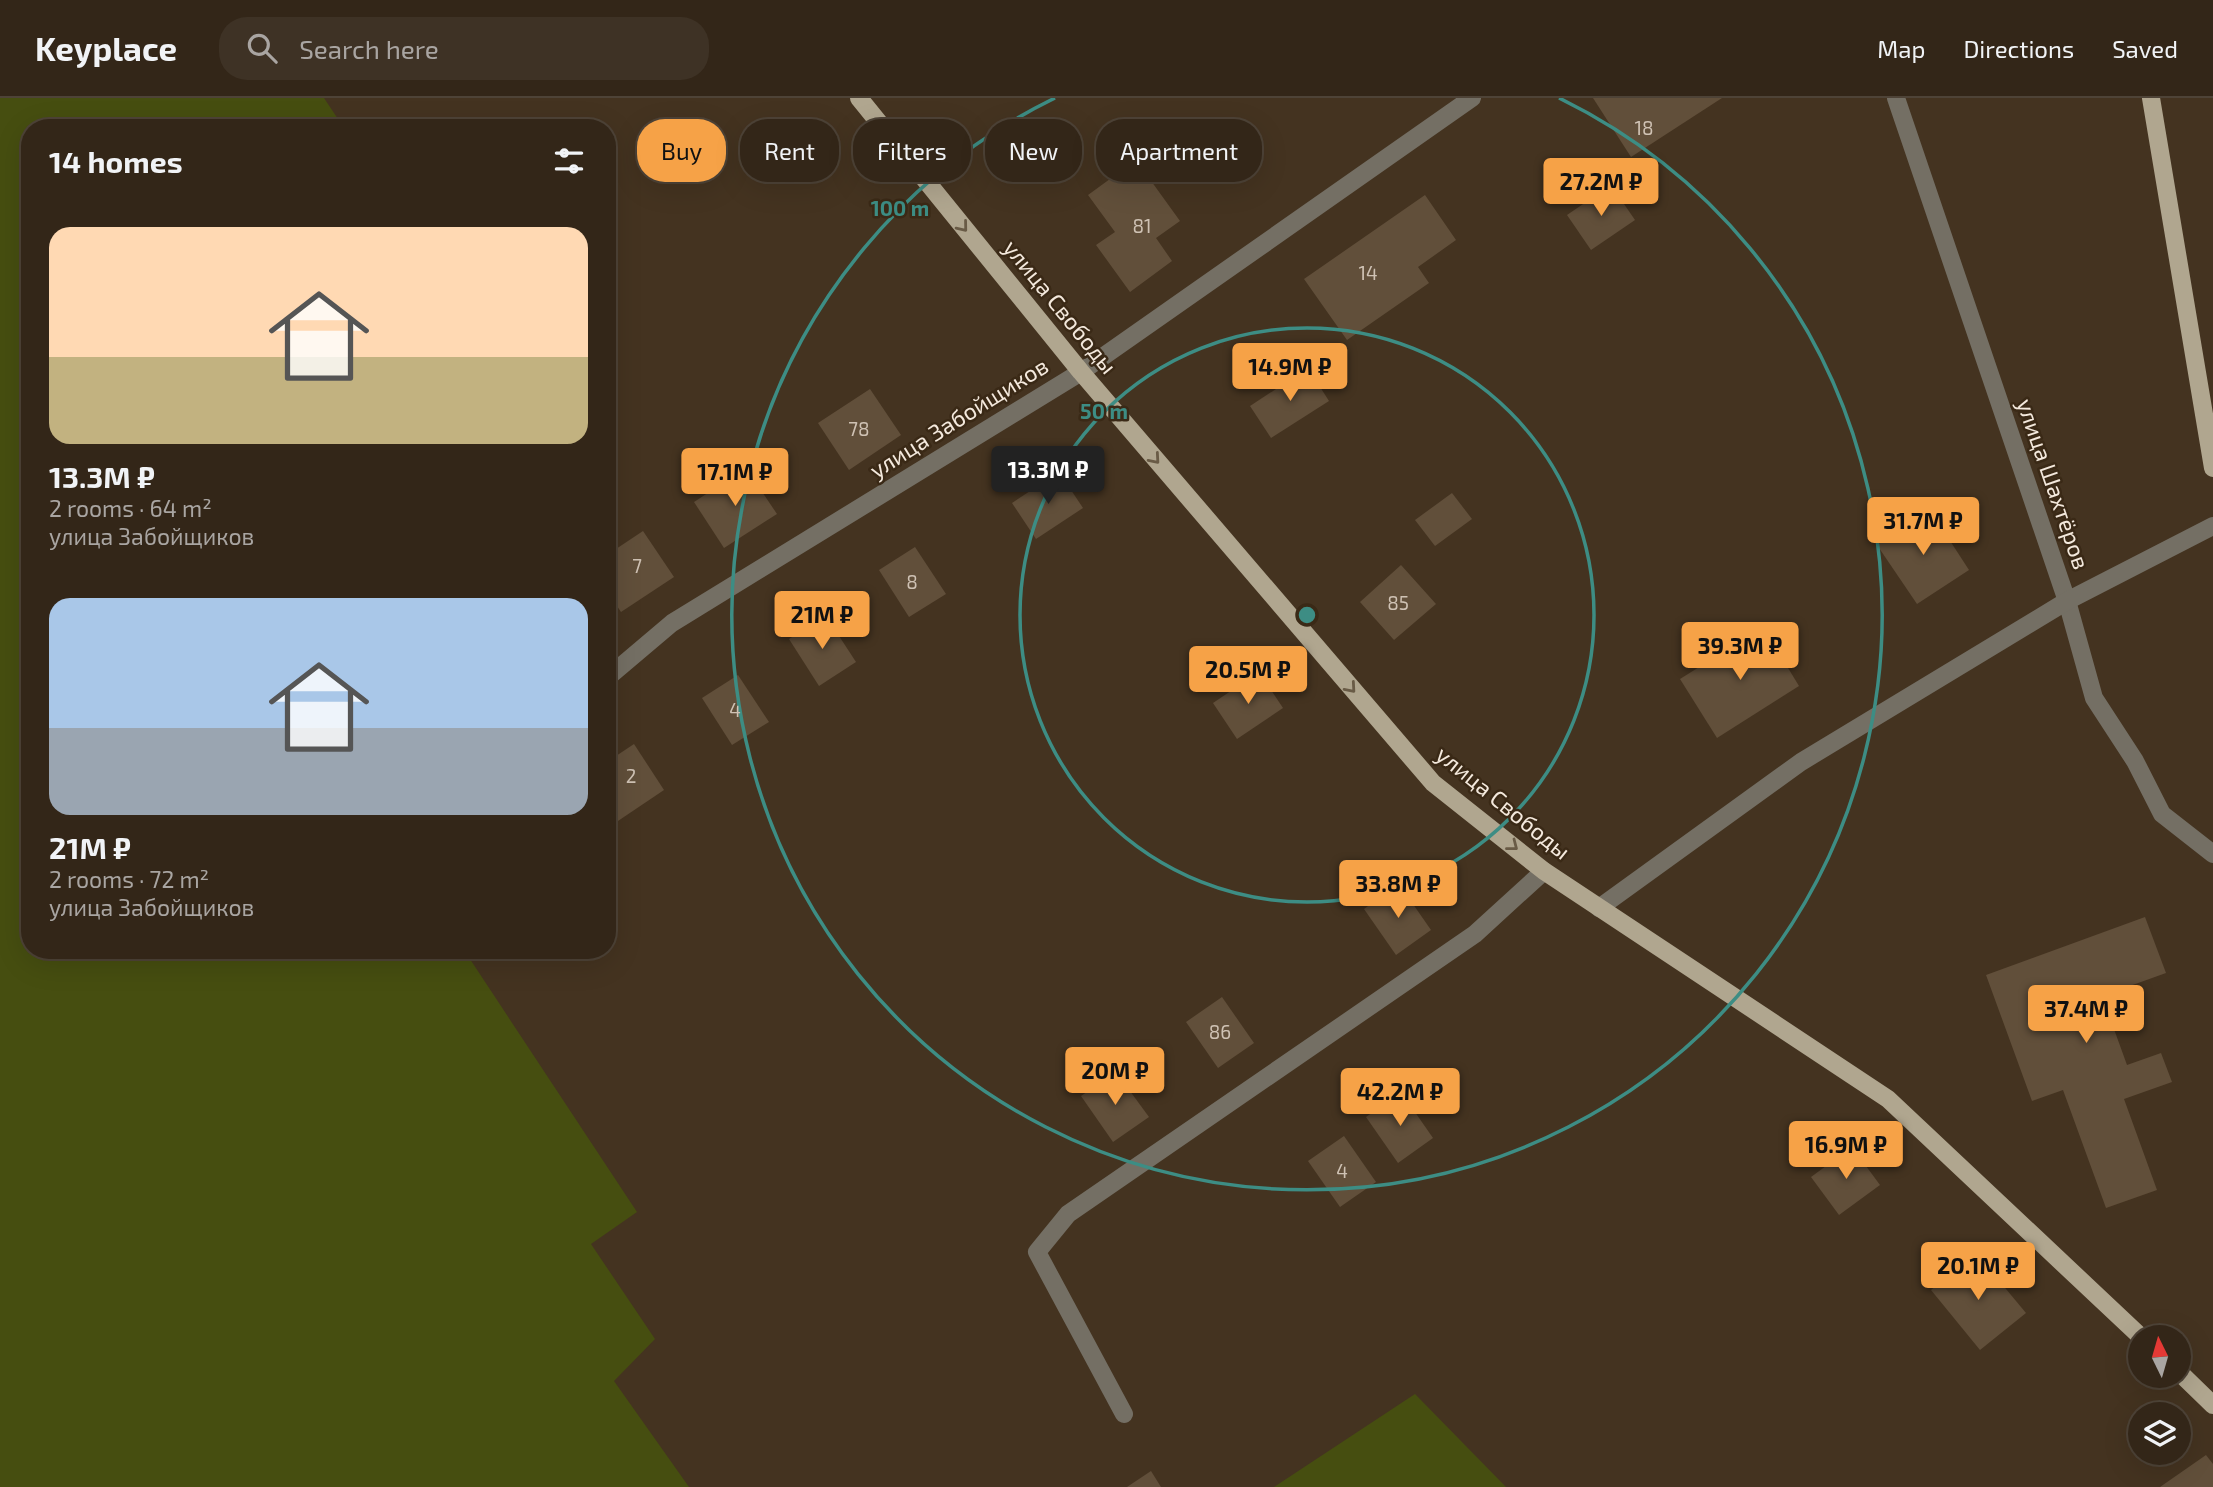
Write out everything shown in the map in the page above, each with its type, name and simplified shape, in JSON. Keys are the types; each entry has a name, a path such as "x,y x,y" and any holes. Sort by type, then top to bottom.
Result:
{"main road":[{"name":"улица Свободы","path":"859,98 1081,372 1433,783 1544,871 1888,1099 2128,1325"},
{"path":"2151,98 2213,468"},
{"path":"2191,1384 2213,1405"}],"street":[{"name":"улица Забойщиков","path":"616,670 672,623 1081,372 1472,98"},
{"name":"улица Шахтёров","path":"1896,98 2067,601 2094,698 2135,761 2162,814 2213,854"},
{"path":"1599,908 1801,762 2067,601 2213,526"},
{"path":"1124,1414 1037,1252 1068,1214 1475,933 1544,871"}],"green space":[{"path":"0,98 324,98 338,119 21,119 21,959 470,959 637,1212 591,1244 655,1339 614,1381 689,1487 0,1487"},
{"path":"1415,1394 1506,1487 1274,1487"}],"building":[{"path":"1593,98 1722,98 1631,157"},
{"path":"1106,182 1152,182 1180,221 1156,238 1172,261 1130,292 1096,245 1115,232 1088,195"},
{"path":"1611,185 1635,220 1591,250 1567,215"},
{"path":"1425,195 1456,240 1418,267 1429,283 1347,340 1304,279"},
{"path":"1308,368 1329,401 1271,438 1250,406"},
{"path":"870,389 901,435 849,470 818,423"},
{"path":"746,468 777,514 724,548 694,502"},
{"path":"1059,472 1083,508 1036,539 1012,503"},
{"path":"1452,493 1472,519 1435,546 1415,520"},
{"path":"1930,510 1969,570 1917,604 1877,545"},
{"path":"643,531 674,577 621,612 616,604 616,549"},
{"path":"915,547 946,594 909,617 879,570"},
{"path":"1401,565 1436,604 1394,640 1360,602"},
{"path":"826,616 856,662 819,686 789,639"},
{"path":"1763,627 1799,686 1717,738 1680,679"},
{"path":"1259,672 1283,708 1237,739 1213,703"},
{"path":"738,675 769,722 732,745 702,698"},
{"path":"634,744 664,790 616,822 616,756"},
{"path":"1399,884 1431,930 1396,955 1364,909"},
{"path":"2145,917 2166,973 2102,996 2127,1065 2161,1053 2172,1082 2124,1099 2157,1190 2106,1208 2063,1090 2032,1101 1986,975"},
{"path":"1222,997 1254,1043 1218,1068 1186,1022"},
{"path":"1116,1072 1149,1117 1113,1142 1081,1096"},
{"path":"1401,1092 1433,1138 1398,1163 1366,1117"},
{"path":"1344,1136 1376,1182 1340,1207 1308,1161"},
{"path":"1852,1147 1880,1185 1839,1215 1811,1177"},
{"path":"1976,1253 2026,1313 1980,1350 1931,1290"},
{"path":"2206,1455 2213,1464 2213,1487 2160,1487"},
{"path":"1151,1471 1161,1487 1127,1487"}]}
